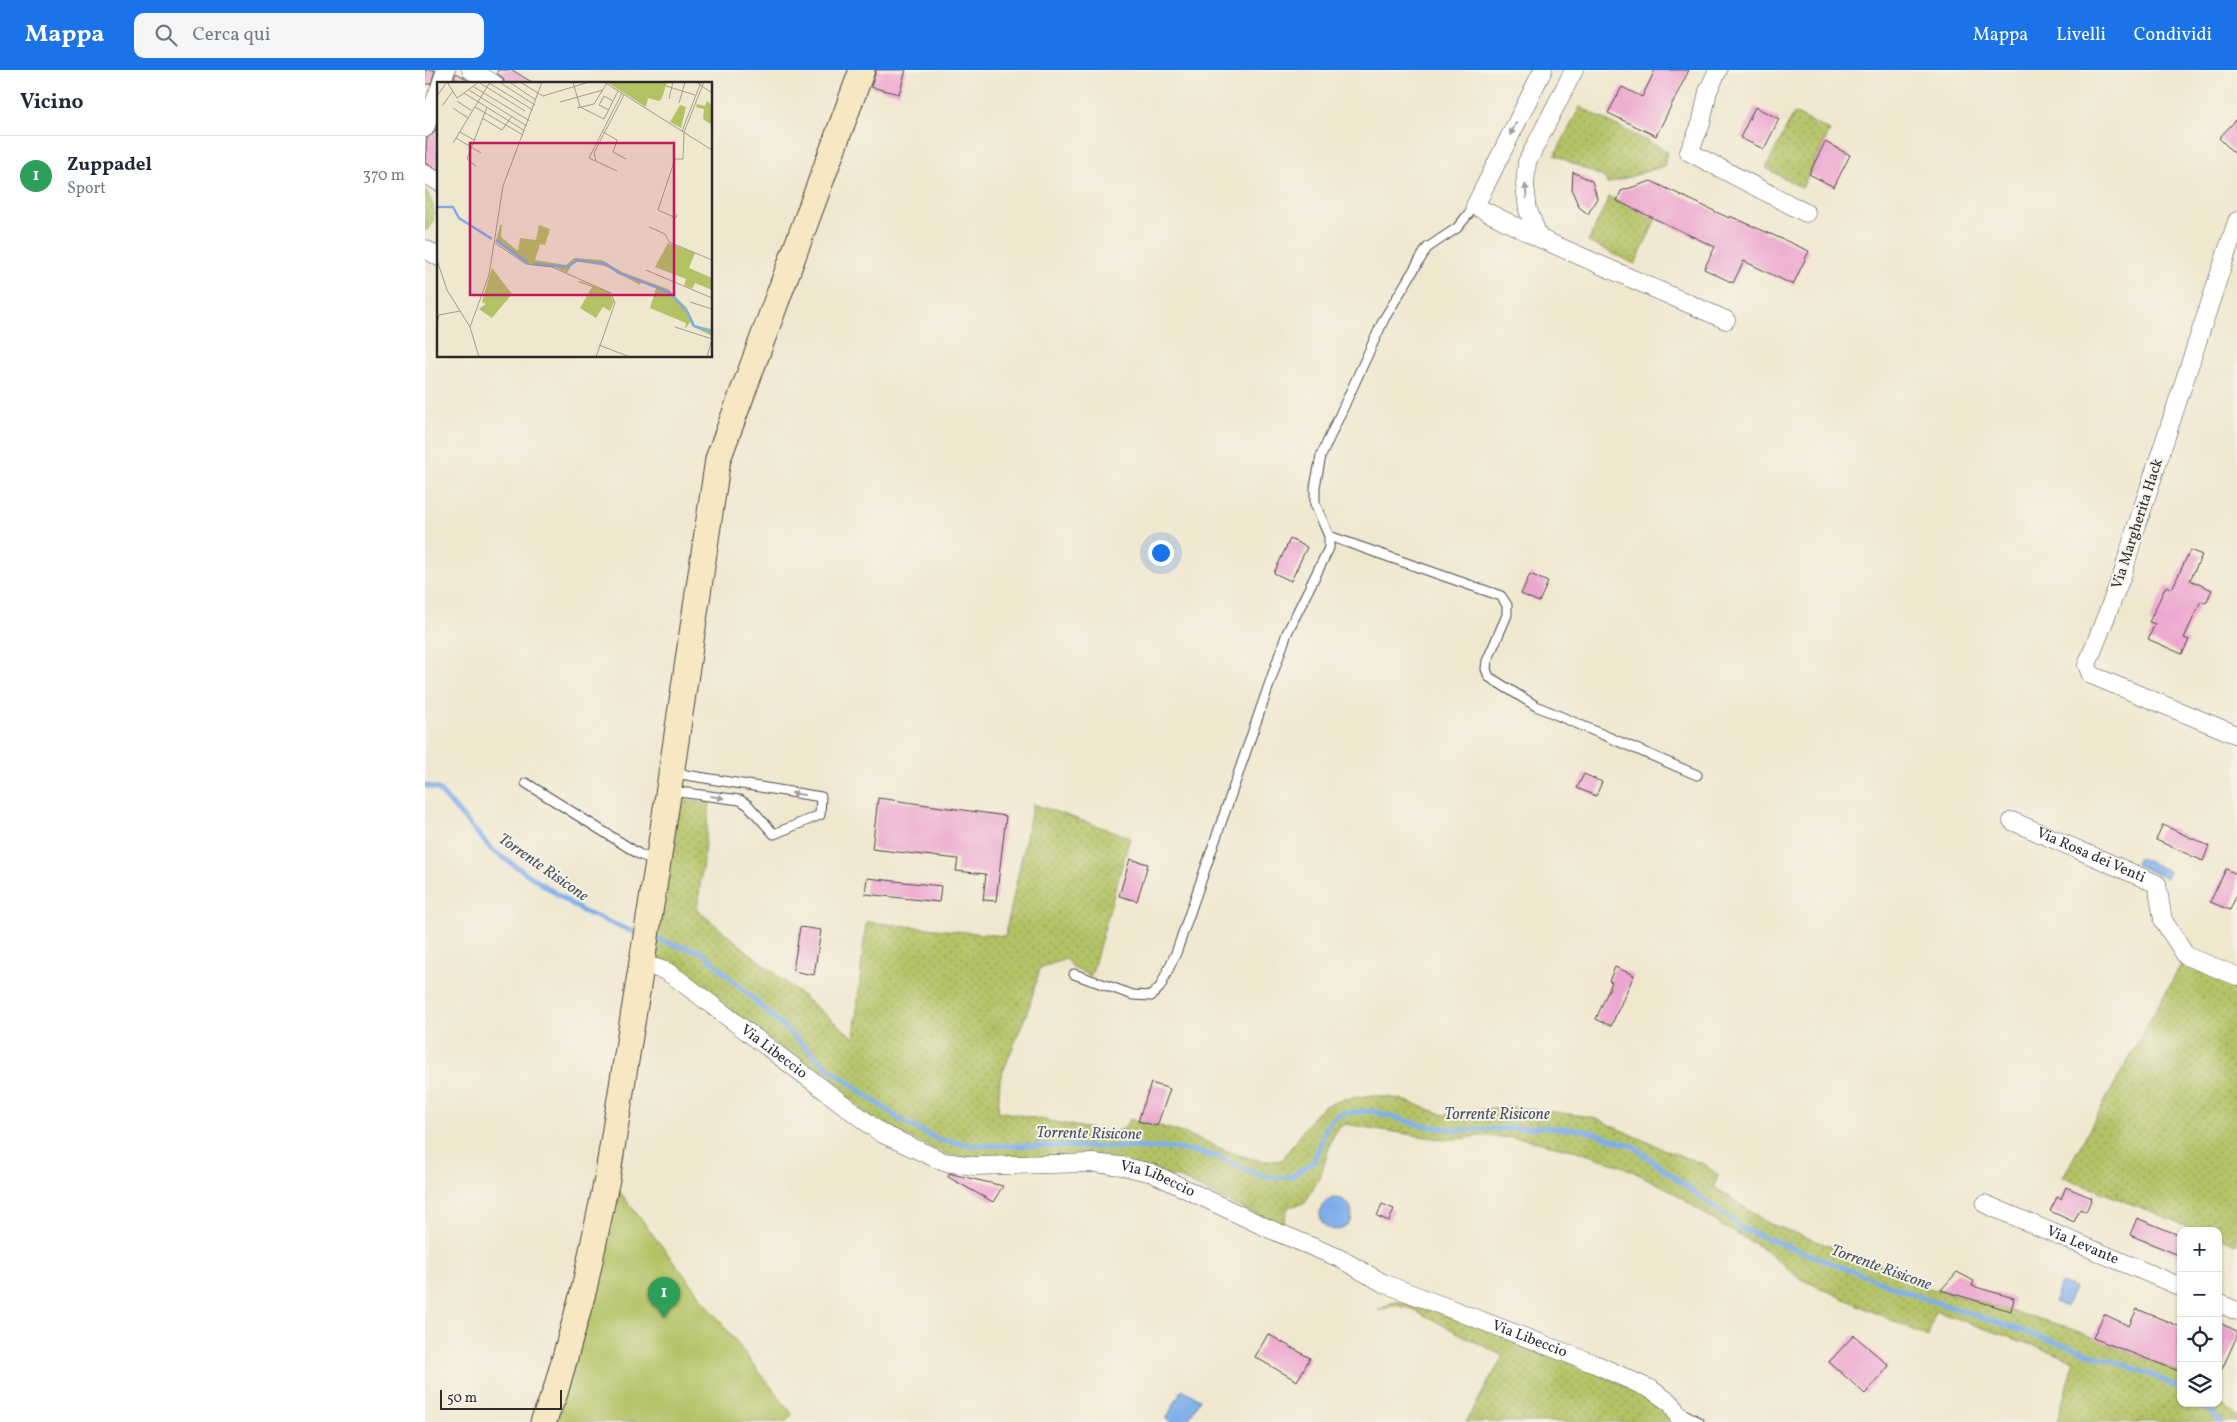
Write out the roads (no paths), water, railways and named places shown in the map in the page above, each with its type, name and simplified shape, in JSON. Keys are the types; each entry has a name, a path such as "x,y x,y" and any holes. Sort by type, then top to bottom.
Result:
{"street":[{"path":"442,82 446,70"},
{"path":"471,70 491,82"},
{"path":"1543,70 1475,206 1539,238 1726,320"},
{"path":"1539,238 1528,210 1525,185 1527,162 1574,70"},
{"path":"1719,70 1708,91 1701,124 1689,152 1806,213"},
{"path":"543,1422 560,1377 594,1247 658,862 718,459 860,77"},
{"path":"430,116 437,96"},
{"path":"1524,107 1548,120"},
{"path":"425,174 437,181"},
{"name":"Via Margherita Hack","path":"2237,221 2135,531 2123,573 2087,665 2091,675 2237,735"},
{"path":"425,249 437,256"},
{"name":"Via Rosa dei Venti","path":"2012,821 2157,884 2163,920 2186,956 2237,976"},
{"name":"Via Libeccio","path":"640,963 666,971 881,1133 918,1152 944,1162 975,1166 1093,1163 1122,1166 1152,1173 1265,1227 1339,1258 1383,1283 1595,1364 1652,1390 1665,1398 1678,1416"},
{"name":"Via Levante","path":"1985,1204 2177,1285"},
{"path":"2222,1305 2237,1311"}],"lane":[{"path":"1074,974 1133,996 1151,996 1160,987 1176,953 1287,633 1329,548 1329,536 1315,504 1315,488 1321,456 1384,319 1427,248 1457,228 1475,206"},
{"path":"1329,536 1501,596 1507,605 1507,615 1487,661 1486,669 1489,677 1536,706 1697,775"},
{"path":"670,782 821,797 819,816 774,834 748,805 740,800 670,782"},
{"path":"526,783 639,854 658,862"},
{"path":"1678,1416 1699,1422"}],"water":[{"path":"2138,857 2169,871 2166,878 2135,864"},
{"path":"1336,1198 1348,1202 1352,1214 1348,1226 1336,1230 1324,1226 1320,1214 1324,1202"},
{"path":"2061,1283 2074,1288 2066,1307 2054,1302"},
{"path":"1182,1389 1200,1399 1187,1422 1172,1422 1166,1419"}],"waterway":[{"name":"Torrente Risicone","path":"425,785 438,789 492,850 582,911 636,933"},
{"name":"Torrente Risicone","path":"654,939 702,952 825,1065 902,1121 939,1140 970,1145 1169,1148 1194,1151 1218,1157 1256,1174 1276,1178 1290,1177 1314,1162 1325,1130 1332,1119 1342,1113 1372,1111 1420,1125 1457,1130 1546,1127 1584,1130 1633,1146 1743,1229 1915,1295 2148,1373 2177,1387"},
{"name":"Torrente Risicone","path":"2206,1407 2222,1422"}],"place":[{"name":"Zuppadel","path":"664,1318"}]}
